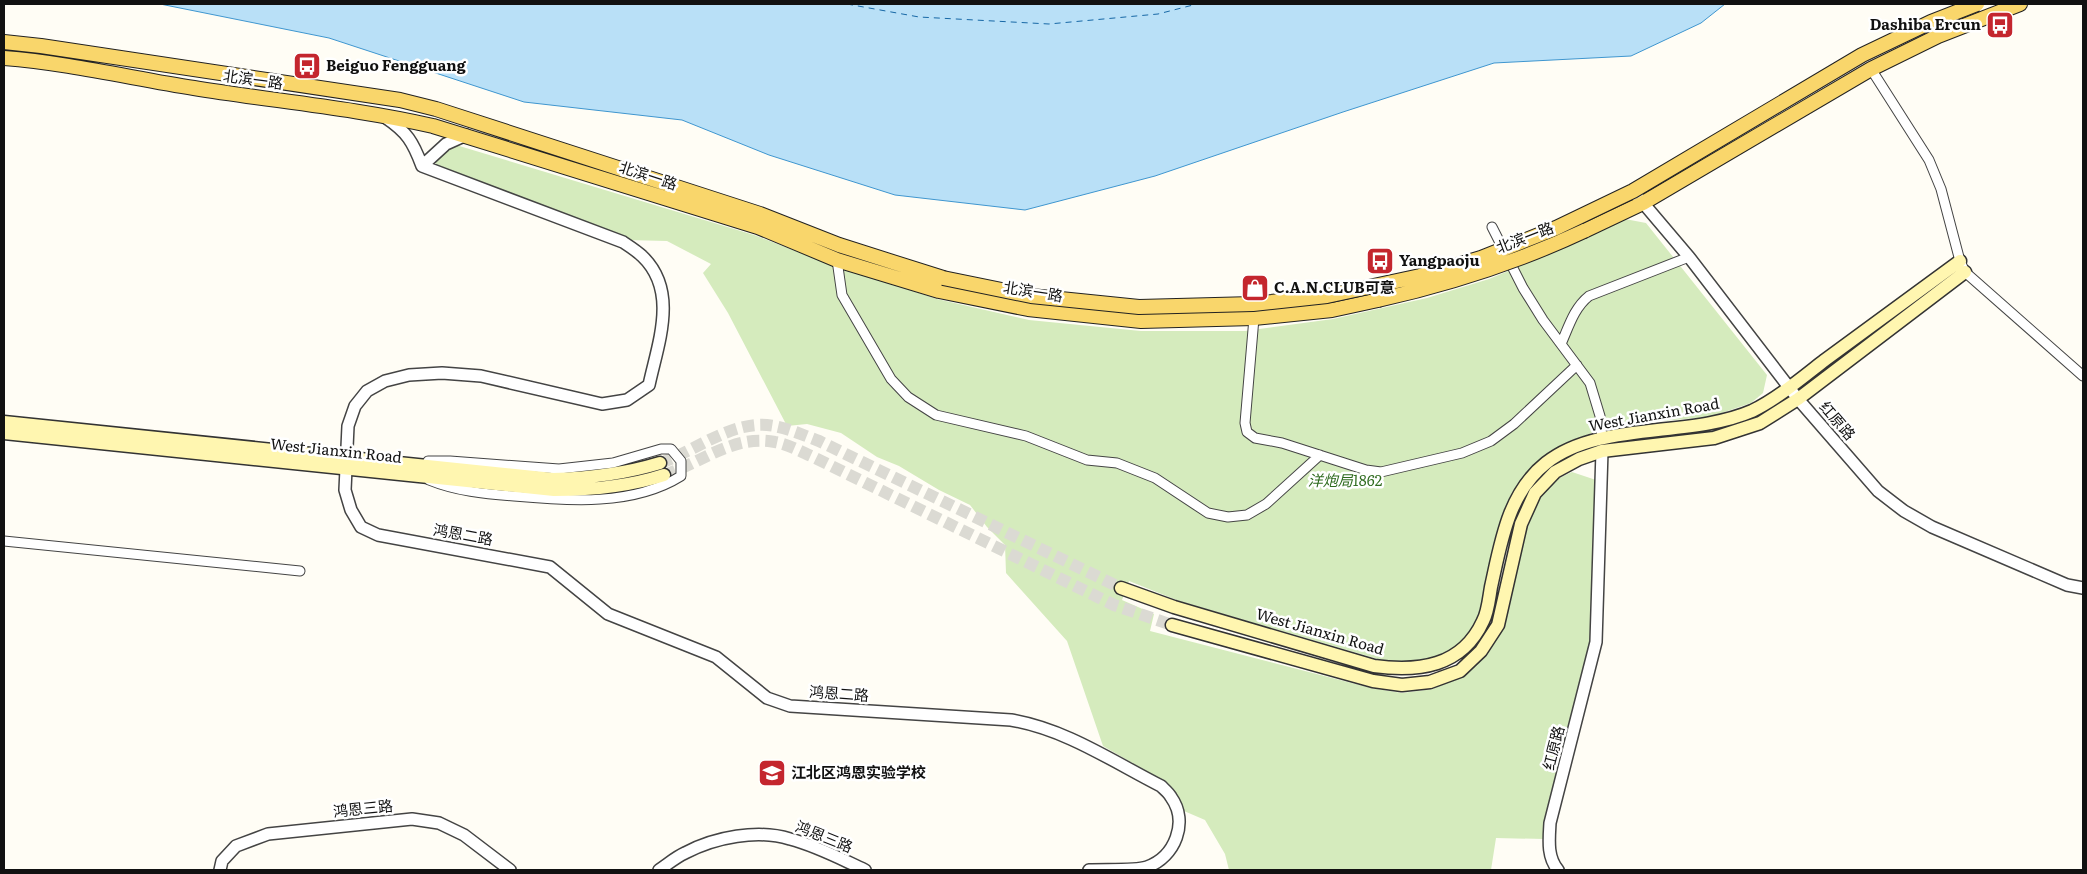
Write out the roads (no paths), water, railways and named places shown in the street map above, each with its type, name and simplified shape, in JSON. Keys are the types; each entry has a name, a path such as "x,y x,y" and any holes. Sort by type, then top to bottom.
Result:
{"main road":[{"name":"北滨一路","path":"4,42 400,100 436,109 760,214 839,245 943,278 1031,296 1139,307 1253,304 1327,296 1420,276 1481,258 1556,228 1633,191 1862,55 1931,22 1977,4"},
{"name":"北滨一路","path":"4,58 40,61 196,88 380,114 434,126 758,228 837,260 939,291 1028,309 1140,321 1254,318 1332,310 1423,290 1486,270 1561,242 1643,203 1871,69 1938,36 2020,4"},
{"name":"West Jianxin Road","path":"1172,625 1373,681 1402,685 1430,682 1460,671 1481,651 1498,625 1521,524 1535,493 1555,472 1602,445 1711,423 1752,410 1789,387 1962,266"},
{"name":"West Jianxin Road","path":"1122,588 1174,608 1374,666 1399,669 1425,668 1448,660 1468,645 1484,621 1506,521 1525,485 1547,462 1572,448 1714,438 1760,423 1798,400 1962,266"},
{"name":"West Jianxin Road","path":"4,422 346,463 419,476 554,490 596,490 636,484 664,475"},
{"name":"West Jianxin Road","path":"4,432 346,463 396,462 553,479 594,478 632,472 660,463"}],"street":[{"path":"1871,69 1929,160 1941,189 1962,266 2083,376"},
{"path":"380,114 406,134 413,143 422,166 446,144 466,136"},
{"name":"鸿恩二路","path":"422,166 623,242 643,256 655,274 662,294 665,315 649,385 628,400 602,404 481,376 442,373 409,375 385,382 367,391 354,406 348,426 346,463 345,490 351,510 361,527 378,535 550,566 608,614 716,657 767,698 790,706 1011,720 1035,724 1058,732 1160,786 1172,798 1178,815 1179,834 1162,859 1146,867 1089,870"},
{"name":"红原路","path":"1633,191 1689,257 1798,400 1878,491 1904,511 1932,527 2067,585 2083,588"},
{"path":"1492,227 1523,288 1543,320 1590,383 1600,416 1602,445"},
{"path":"1561,344 1576,310 1589,296 1689,257"},
{"path":"837,260 842,295 890,379 908,397 936,415 1026,436 1087,460 1117,463 1154,478 1208,513 1228,517 1247,515 1266,504 1320,455"},
{"path":"1254,318 1245,423 1247,432 1255,438 1282,443 1366,470 1381,472 1462,453 1491,440 1514,424 1577,365"},
{"name":"红原路","path":"1558,870 1552,863 1549,843 1550,823 1596,642 1602,445"},
{"path":"396,462 450,461 559,469 613,463 661,449 671,449 681,461 681,476 669,483 629,495 595,500 546,499 478,493 444,486 419,476"},
{"path":"4,540 300,571"},
{"name":"鸿恩三路","path":"220,870 222,861 236,846 268,834 412,819 439,823 464,835 510,870"},
{"name":"鸿恩三路","path":"660,870 684,853 709,843 735,837 761,835 788,838 811,845 865,870"}],"water":[{"path":"160,4 1725,4 1701,23 1631,56 1494,63 1155,176 1025,210 895,195 769,155 682,120 524,102 329,38"}],"tunnel":[{"path":"660,463 719,435 743,427 756,425 780,427 819,441 1121,588"},
{"path":"664,475 718,451 746,442 760,441 784,444 1114,605 1172,625"}],"place":[{"name":"Dashiba Ercun","path":"2000,25"},
{"name":"Beiguo Fengguang","path":"307,66"},
{"name":"Yangpaoju","path":"1380,261"},
{"name":"C.A.N.CLUB可意","path":"1255,288"},
{"name":"江北区鸿恩实验学校","path":"772,773"}],"park label":[{"name":"洋炮局1862","path":"1345,481"}]}
